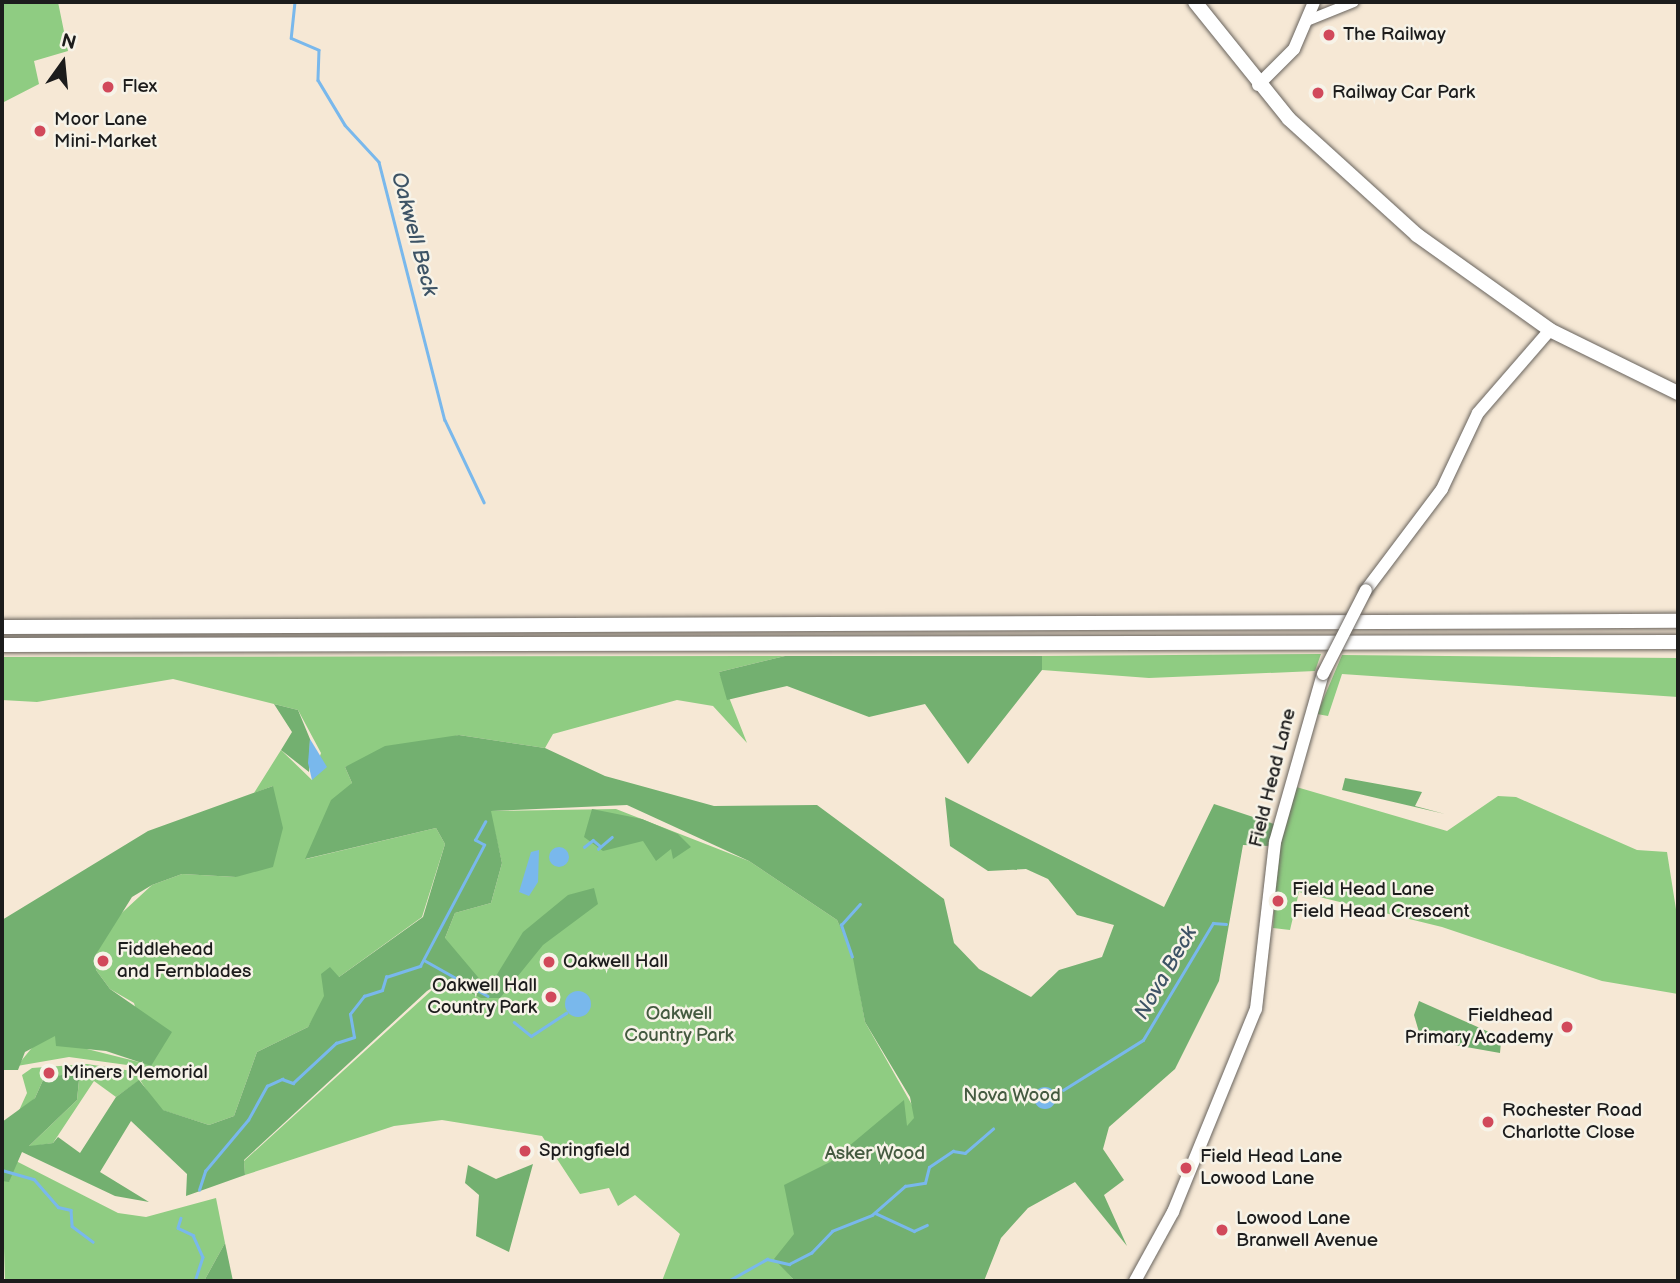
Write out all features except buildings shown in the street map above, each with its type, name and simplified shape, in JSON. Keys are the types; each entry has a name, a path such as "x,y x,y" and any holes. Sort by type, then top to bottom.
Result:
{"highway":[{"path":"1195,2 1258,85 1417,235 1550,330 1678,393"},
{"path":"2,627 1678,621"},
{"path":"2,645 1678,642"}],"main road":[{"path":"1258,85 1294,49 1309,20 1314,2"},
{"name":"Field Head Lane","path":"1135,1281 1173,1212 1256,1009 1275,842 1323,674 1366,590 1442,489 1485,404 1550,330"}],"street":[{"path":"1309,20 1354,2"}],"green space":[{"path":"2,2 58,2 68,51 34,61 39,84 2,103"},
{"path":"1321,654 1315,671 1149,678 1042,670 1042,656"},
{"path":"1342,655 1678,658 1678,697 1342,674 1328,716 1317,714"},
{"path":"785,656 719,672 747,743 713,706 677,700 553,734 545,748 459,735 345,767 352,783 306,859 436,828 445,844 422,917 339,977 308,1027 257,1052 234,1116 209,1125 159,1109 140,1080 116,1097 94,1081 53,1143 28,1147 77,1100 80,1071 43,1080 35,1098 16,1117 27,1093 22,1075 32,1068 87,1064 145,1073 149,1068 69,1057 17,1066 35,1044 30,1014 87,1049 151,1065 134,1003 110,989 96,970 95,956 113,921 152,885 182,874 236,877 273,786 254,793 281,750 312,780 321,753 298,710 173,679 37,702 2,700 2,657"},
{"path":"785,656 1042,656 1042,670 968,764 925,704 869,717 787,686 727,700 719,672"},
{"path":"274,704 298,710 310,739 309,772 281,750 292,732"},
{"name":"Nova Wood","path":"459,735 545,748 605,776 714,806 817,805 944,899 954,943 979,969 1031,997 1059,970 1102,957 1114,925 1077,915 1048,879 1026,869 988,871 950,846 945,797 1164,907 1214,804 1274,824 1269,846 1243,845 1219,981 1175,1069 1109,1127 1103,1149 1124,1180 1104,1195 1127,1246 1075,1182 1028,1208 1001,1238 984,1281 795,1281 774,1259 794,1234 784,1185 830,1162 904,1100 907,1126 914,1118 910,1097 865,1022 852,953 837,920 749,861 627,805 491,811 502,863 491,903 455,913 445,938 488,989 523,932 568,895 594,888 598,904 543,945 500,998 481,998 444,980 427,991 244,1160 245,1175 186,1196 187,1174 131,1121 100,1172 149,1202 115,1196 22,1152 9,1182 2,1181 2,1122 35,1098 43,1080 80,1070 77,1100 29,1146 53,1143 58,1137 80,1153 116,1097 139,1080 163,1110 209,1125 234,1116 257,1052 308,1027 324,996 321,974 330,967 339,977 423,917 445,844 436,828 305,859 331,800 352,783 345,767 385,746"},
{"path":"1345,778 1422,792 1415,806 1445,814 1342,790"},
{"path":"273,786 283,828 273,867 236,877 182,874 152,885 132,897 95,956 96,970 110,989 172,1032 151,1066 106,1051 56,1046 55,1036 25,1052 18,1070 2,1070 2,920 148,831"},
{"path":"1293,786 1447,831 1498,796 1516,797 1637,850 1667,852 1678,922 1678,994 1602,981 1442,927 1299,892 1290,930 1273,928 1278,844"},
{"path":"592,809 642,819 678,834 691,847 673,859 671,849 656,861 643,841 603,851 584,837"},
{"name":"Oakwell Country Park","path":"616,809 749,861 837,920 853,953 865,1022 920,1119 775,1259 795,1281 662,1281 680,1234 635,1195 618,1206 609,1188 580,1194 542,1136 442,1120 394,1126 245,1175 244,1161 443,980 445,938 455,913 491,903 502,863 490,811"},
{"path":"1419,1001 1489,1032 1501,1042 1500,1053 1421,1039 1414,1015"},
{"path":"16,1161 118,1213 146,1217 216,1198 225,1243 204,1281 5,1281 2,1181 9,1181"},
{"path":"533,1164 509,1252 476,1236 479,1195 465,1183 468,1165 496,1179"},
{"path":"225,1243 233,1281 204,1281"}],"water":[{"path":"310,739 327,767 312,780 308,763"},
{"path":"559,847 566,850 569,857 566,864 559,867 552,864 549,857 552,850"},
{"path":"539,850 538,882 529,896 519,892 531,852"},
{"path":"578,991 587,995 591,1004 587,1013 578,1017 569,1013 565,1004 569,995"},
{"path":"1045,1087 1053,1090 1056,1098 1053,1106 1045,1109 1037,1106 1034,1098 1037,1090"}],"waterway":[{"name":"Oakwell Beck","path":"295,2 291,38 319,50 318,80 345,125 379,162 445,420 484,502"},
{"name":"Oakwell Beck","path":"199,1190 205,1171 248,1120 267,1086 282,1079 293,1083 336,1043 354,1037 350,1014 364,996 382,990 386,977 420,966 484,845 475,840 485,822"},
{"path":"598,849 612,837"},
{"path":"584,847 593,840 599,845"},
{"path":"852,957 841,925 860,904"},
{"name":"Nova Beck","path":"1063,1090 1143,1040 1213,923 1226,924"},
{"path":"424,960 488,996"},
{"path":"514,1022 531,1036 566,1013"},
{"name":"Nova Beck","path":"728,1281 767,1259 789,1264 811,1253 832,1231 872,1215 905,1186 925,1183 929,1167 953,1151 965,1153 993,1129"},
{"path":"2,1170 34,1179 58,1207 71,1210 72,1226 93,1242"},
{"path":"875,1213 914,1231 927,1225"},
{"path":"181,1218 178,1228 193,1235 203,1257 195,1281"}],"place":[{"name":"The Railway","path":"1329,35"},
{"name":"Flex","path":"108,87"},
{"name":"Railway Car Park","path":"1318,93"},
{"name":"Moor Lane Mini-Market","path":"40,131"},
{"name":"Field Head Lane Field Head Crescent","path":"1278,901"},
{"name":"Fiddlehead and Fernblades","path":"103,961"},
{"name":"Oakwell Hall","path":"549,962"},
{"name":"Oakwell Hall Country Park","path":"551,997"},
{"name":"Fieldhead Primary Academy","path":"1567,1027"},
{"name":"Miners Memorial","path":"49,1073"},
{"name":"Rochester Road Charlotte Close","path":"1488,1122"},
{"name":"Springfield","path":"525,1151"},
{"name":"Field Head Lane Lowood Lane","path":"1186,1168"},
{"name":"Lowood Lane Branwell Avenue","path":"1222,1230"}],"park label":[{"name":"Asker Wood","path":"875,1154"}]}
